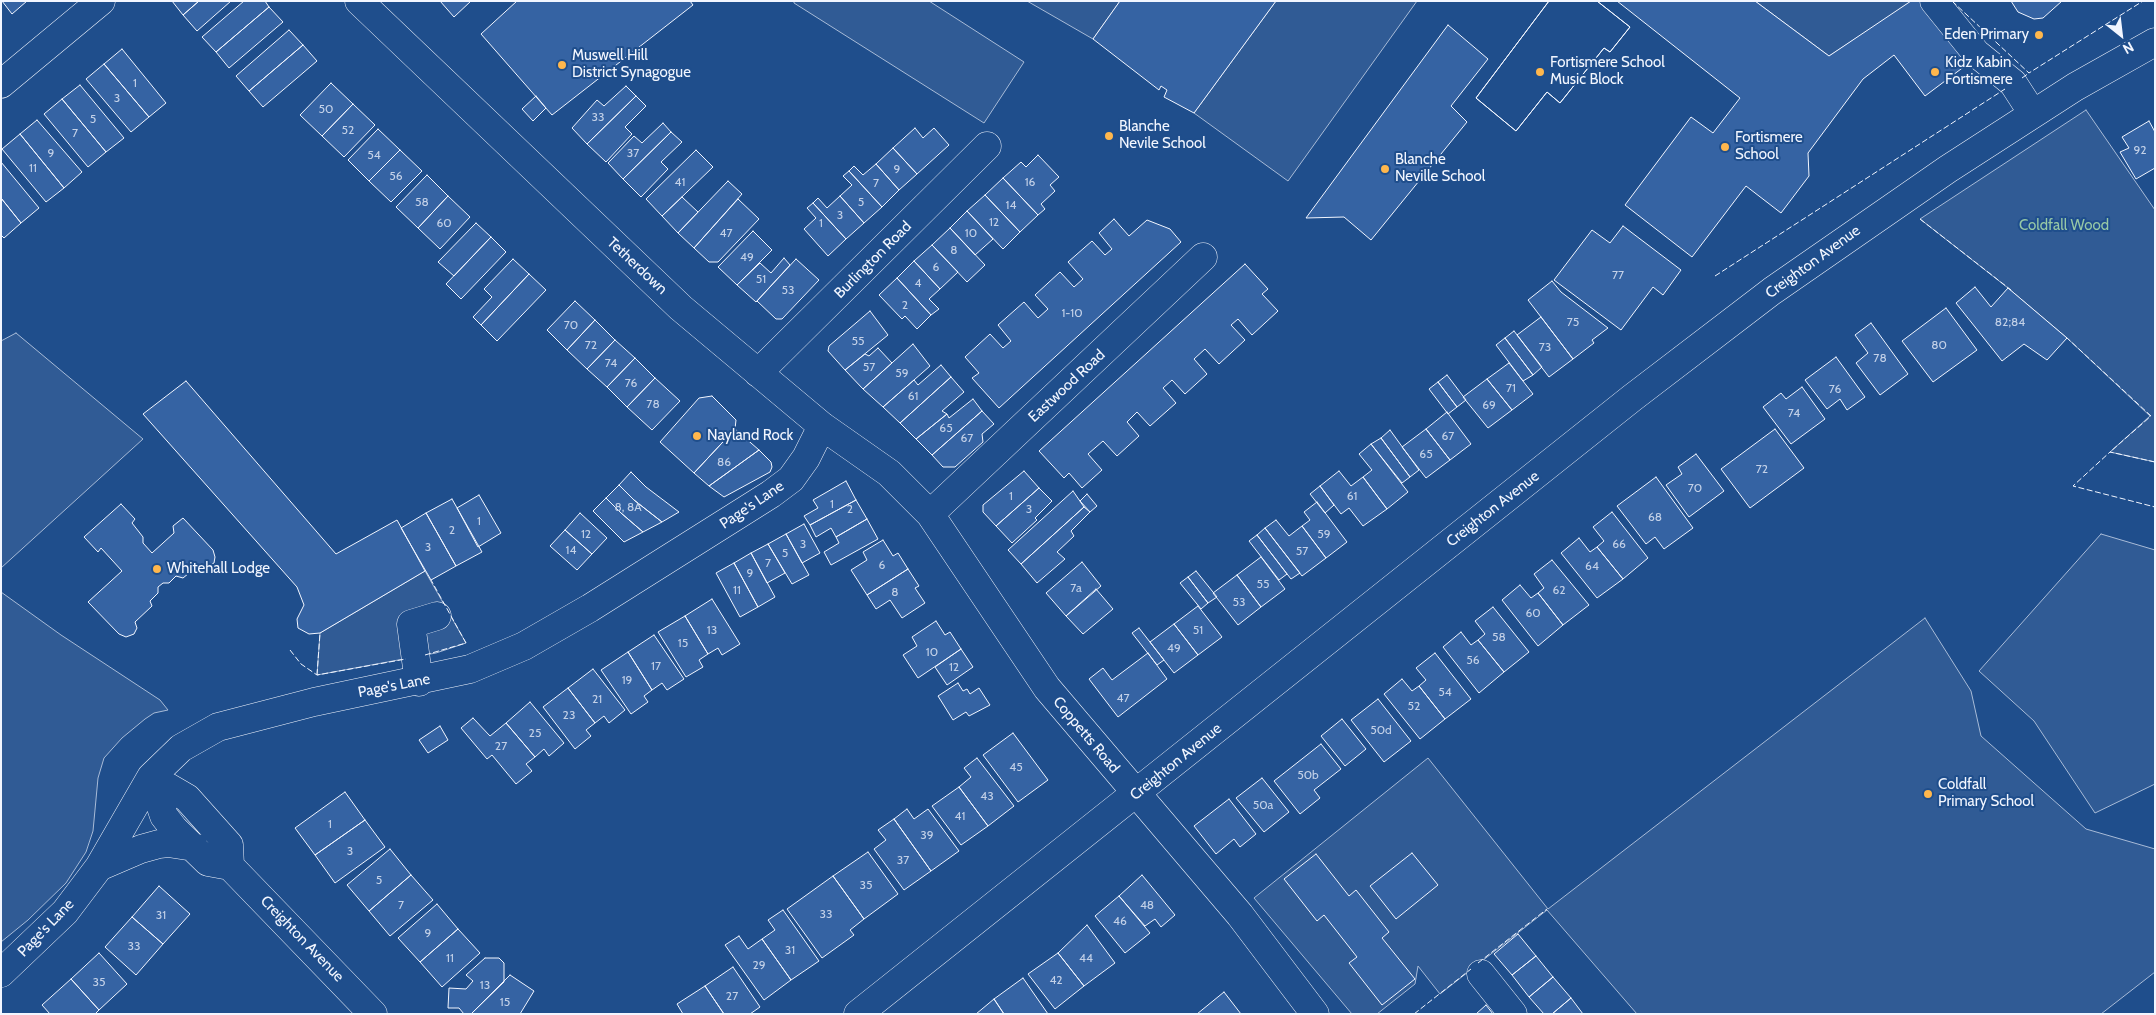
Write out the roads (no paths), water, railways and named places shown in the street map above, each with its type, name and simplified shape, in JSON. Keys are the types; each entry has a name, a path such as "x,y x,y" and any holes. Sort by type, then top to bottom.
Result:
{"street":[{"path":"1,84 100,1"},
{"name":"Tetherdown","path":"359,1 674,301 822,426 889,473 930,514"},
{"path":"1934,1 1976,53 2014,83 2033,114"},
{"name":"Creighton Avenue","path":"858,1014 1136,795 1316,648 1632,398 1772,291 1910,193 2075,87 2155,42"},
{"name":"Burlington Road","path":"758,373 987,146"},
{"name":"Eastwood Road","path":"930,514 1204,257"},
{"name":"Page's Lane","path":"1,973 65,912 98,867 151,777 181,748 218,727 314,702 419,682 479,666 524,646 598,603 771,494 791,478 806,458 822,426"},
{"name":"Coppetts Road","path":"930,514 1047,688 1136,795 1240,915 1315,1014"},
{"path":"419,682 410,624 437,616"},
{"path":"151,777 187,798 229,845 230,866 208,862 164,816 151,777"},
{"path":"98,867 141,849 159,844 168,843 194,847"},
{"name":"Creighton Avenue","path":"230,866 373,1014"},
{"path":"1481,974 1513,1014"}],"place":[{"name":"Eden Primary","path":"2039,35"},
{"name":"Muswell Hill District Synagogue","path":"562,65"},
{"name":"Fortismere School Music Block","path":"1540,72"},
{"name":"Kidz Kabin Fortismere","path":"1935,72"},
{"name":"Blanche Nevile School","path":"1109,136"},
{"name":"Fortismere School","path":"1725,147"},
{"name":"Blanche Neville School","path":"1385,169"},
{"name":"Nayland Rock","path":"697,436"},
{"name":"Whitehall Lodge","path":"157,569"},
{"name":"Coldfall Primary School","path":"1928,794"}],"park label":[{"name":"Coldfall Wood","path":"2064,226"}]}
